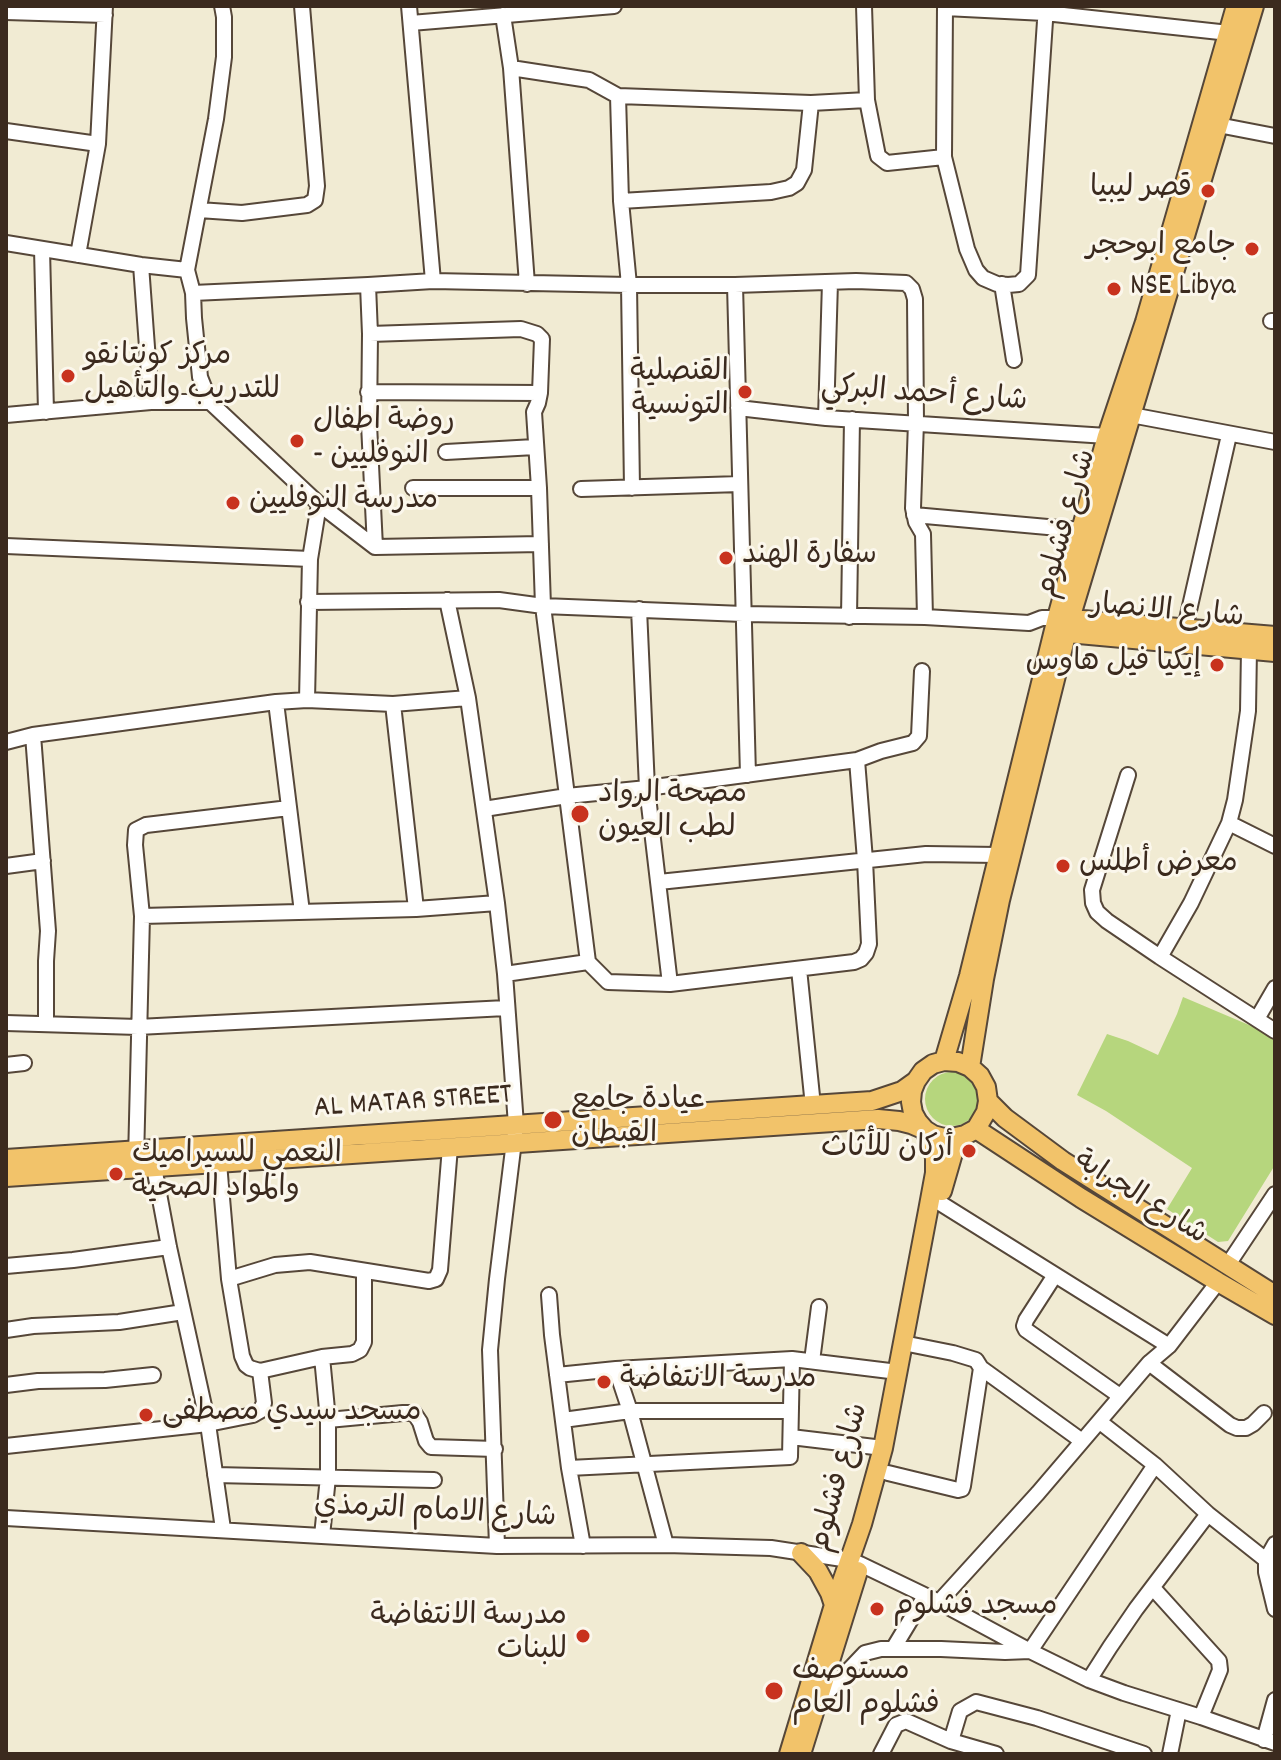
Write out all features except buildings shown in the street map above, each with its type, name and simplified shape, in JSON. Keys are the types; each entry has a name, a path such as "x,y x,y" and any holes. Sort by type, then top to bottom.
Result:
{"main road":[{"name":"شارع فشلوم","path":"970,1067 1000,900 1081,530 1236,6"},
{"name":"شارع فشلوم","path":"944,1061 1062,625 1131,415 1254,6"},
{"name":"شارع الانصار","path":"1062,625 1185,628 1275,636"},
{"name":"شارع الانصار","path":"1062,625 1275,652"},
{"path":"944,1061 958,1062 980,1076 988,1101 986,1112 953,1153 934,1207 935,1157 925,1130 913,1113 911,1102 916,1081 923,1071 944,1061"},
{"name":"AL MATAR STREET","path":"6,1159 142,1162 515,1134 872,1101 902,1091 916,1081"},
{"name":"شارع الجرابة","path":"988,1101 1005,1118 1223,1274 1275,1315"},
{"path":"6,1177 142,1162 219,1163 450,1147 515,1134 878,1119 899,1121 944,1138 971,1132"},
{"name":"شارع الجرابة","path":"971,1132 1081,1198 1223,1274 1275,1295"},
{"name":"شارع فشلوم","path":"789,1754 834,1605 872,1528 888,1473 913,1345 934,1207"},
{"name":"شارع فشلوم","path":"801,1754 815,1714 883,1448 934,1207"},
{"path":"801,1553 818,1571 834,1605"}],"street":[{"path":"222,6 224,57 216,119 187,270 193,293 200,377 210,402 319,504 375,547 541,544"},
{"path":"199,210 242,213 307,205 315,200 317,186 302,6"},
{"path":"409,6 433,281"},
{"path":"411,23 614,6"},
{"path":"864,6 867,100 876,151 887,163 944,157"},
{"path":"1046,10 1028,275 1019,284 1002,284 983,278 976,270 944,157 945,7 1046,10 1229,33"},
{"path":"6,12 105,10 98,144 78,255"},
{"path":"503,15 511,68 527,284"},
{"path":"511,68 589,80 618,96 811,103 867,100"},
{"path":"618,96 621,201 629,285 632,488"},
{"path":"621,201 771,192 789,188 797,183 804,170 811,103"},
{"path":"1218,125 1275,136"},
{"path":"6,131 98,144"},
{"path":"6,243 187,270"},
{"path":"42,249 46,412"},
{"path":"141,265 151,402"},
{"path":"193,293 433,281 629,285 908,284 915,299 914,515 923,534 925,617"},
{"path":"826,418 830,282"},
{"path":"1002,284 1014,360"},
{"path":"368,285 371,506 375,547"},
{"path":"735,285 748,775"},
{"path":"370,334 521,329 537,334 542,341 540,393 534,412 543,606 588,962 608,982 669,977 693,982 861,959 869,944 857,760"},
{"path":"368,392 540,393"},
{"path":"6,415 151,402 210,402"},
{"name":"شارع أحمد البركي","path":"738,408 826,418 1107,436"},
{"path":"1131,415 1275,442"},
{"path":"849,617 852,419"},
{"path":"1185,628 1229,435"},
{"path":"446,452 535,447"},
{"path":"581,489 740,484"},
{"path":"413,488 539,488"},
{"path":"307,700 310,559 319,504"},
{"path":"914,515 1081,530"},
{"path":"6,546 310,559"},
{"path":"447,600 468,698 497,903 505,974 515,1134 490,1350 497,1546"},
{"path":"308,602 499,600 543,606 743,614 925,617 1029,623 1042,618 1062,625"},
{"path":"639,609 647,788 669,977"},
{"path":"1160,957 1191,903 1229,823 1248,711 1249,649"},
{"path":"484,809 857,760 913,743 919,736 922,671"},
{"path":"6,742 33,735 276,702 307,700 393,704 468,698"},
{"path":"276,702 302,912"},
{"path":"393,704 416,909"},
{"path":"33,735 48,931 46,1024"},
{"path":"1128,775 1092,890 1097,912 1275,1031"},
{"path":"223,1529 208,1424 169,1247 142,1162 138,1027 142,916 136,830 140,827 289,808"},
{"path":"1229,823 1275,846"},
{"path":"659,882 931,854 998,855"},
{"path":"6,866 43,861"},
{"path":"142,916 416,909 497,903"},
{"path":"505,974 588,962"},
{"path":"799,969 813,1106"},
{"path":"1257,1019 1275,988"},
{"path":"6,1023 138,1027 506,1008"},
{"path":"6,1065 24,1063"},
{"path":"229,1279 293,1262 429,1281 438,1276 450,1147"},
{"path":"219,1163 229,1279 243,1361 250,1368 260,1371 356,1353 363,1347 365,1338 364,1271"},
{"path":"893,1649 932,1599 1100,1422 1149,1363 1169,1346 1223,1274 1275,1194"},
{"path":"934,1207 1055,1275 1169,1346"},
{"path":"6,1266 169,1247"},
{"path":"1055,1275 1026,1320 1026,1330 1120,1396"},
{"path":"549,1295 569,1468 583,1546"},
{"path":"812,1361 819,1307"},
{"path":"6,1330 119,1322 183,1312"},
{"path":"913,1345 976,1360 981,1368 1082,1441"},
{"path":"322,1357 328,1420 328,1477 322,1536"},
{"path":"557,1375 792,1359 898,1372"},
{"path":"569,1468 790,1457 792,1359"},
{"path":"1149,1363 1230,1425 1246,1428 1264,1413"},
{"path":"888,1473 962,1489 981,1368"},
{"path":"616,1369 666,1545"},
{"path":"6,1446 208,1424 253,1415 260,1411 264,1403 260,1371"},
{"path":"6,1385 153,1375"},
{"path":"563,1420 630,1411 791,1411"},
{"path":"328,1420 414,1413 431,1447 495,1449"},
{"path":"1100,1422 1266,1560"},
{"path":"791,1437 883,1448"},
{"path":"815,1714 826,1694 865,1653 881,1649 1030,1651 1155,1465"},
{"path":"215,1475 434,1480"},
{"path":"1089,1680 1208,1514"},
{"name":"شارع الامام الترمذي","path":"6,1518 497,1546 771,1548 854,1562 1089,1680 1269,1741"},
{"path":"1275,1544 1266,1560 1275,1609"},
{"path":"1153,1588 1219,1661 1220,1670 1201,1717"},
{"path":"1269,1741 1275,1700"},
{"path":"951,1741 960,1711 976,1702 1037,1718 1144,1754"},
{"path":"1170,1754 1179,1710"},
{"path":"881,1754 896,1725 906,1721 951,1741 996,1754"}],"green space":[{"path":"1183,997 1275,1036 1275,1165 1228,1241 1218,1242 1167,1209 1192,1168 1077,1095 1107,1034 1158,1055"},
{"path":"952,1072 971,1080 979,1099 971,1118 952,1126 933,1118 925,1099 933,1080"}],"place":[{"name":"قصر ليبيا","path":"1208,191"},
{"name":"جامع ابوحجر","path":"1252,249"},
{"name":"NSE Libya","path":"1114,289"},
{"name":"مركز كونتانقو للتدريب والتأهيل","path":"68,376"},
{"name":"القنصلية التونسية","path":"745,392"},
{"name":"روضة اطفال - النوفليين","path":"297,441"},
{"name":"مدرسة النوفليين","path":"233,503"},
{"name":"سفارة الهند","path":"726,558"},
{"name":"إيكيا فيل هاوس","path":"1217,665"},
{"name":"مصحة الرواد لطب العيون","path":"580,814"},
{"name":"معرض أطلس","path":"1063,866"},
{"name":"عيادة جامع القبطان","path":"553,1120"},
{"name":"أركان للأثاث","path":"969,1151"},
{"name":"النعمي للسيراميك والمواد الصحية","path":"116,1174"},
{"name":"مدرسة الانتفاضة","path":"604,1382"},
{"name":"مسجد سيدي مصطفى","path":"146,1415"},
{"name":"مسجد فشلوم","path":"877,1609"},
{"name":"مدرسة الانتفاضة للبنات","path":"583,1636"},
{"name":"مستوصف فشلوم العام","path":"774,1691"}]}
